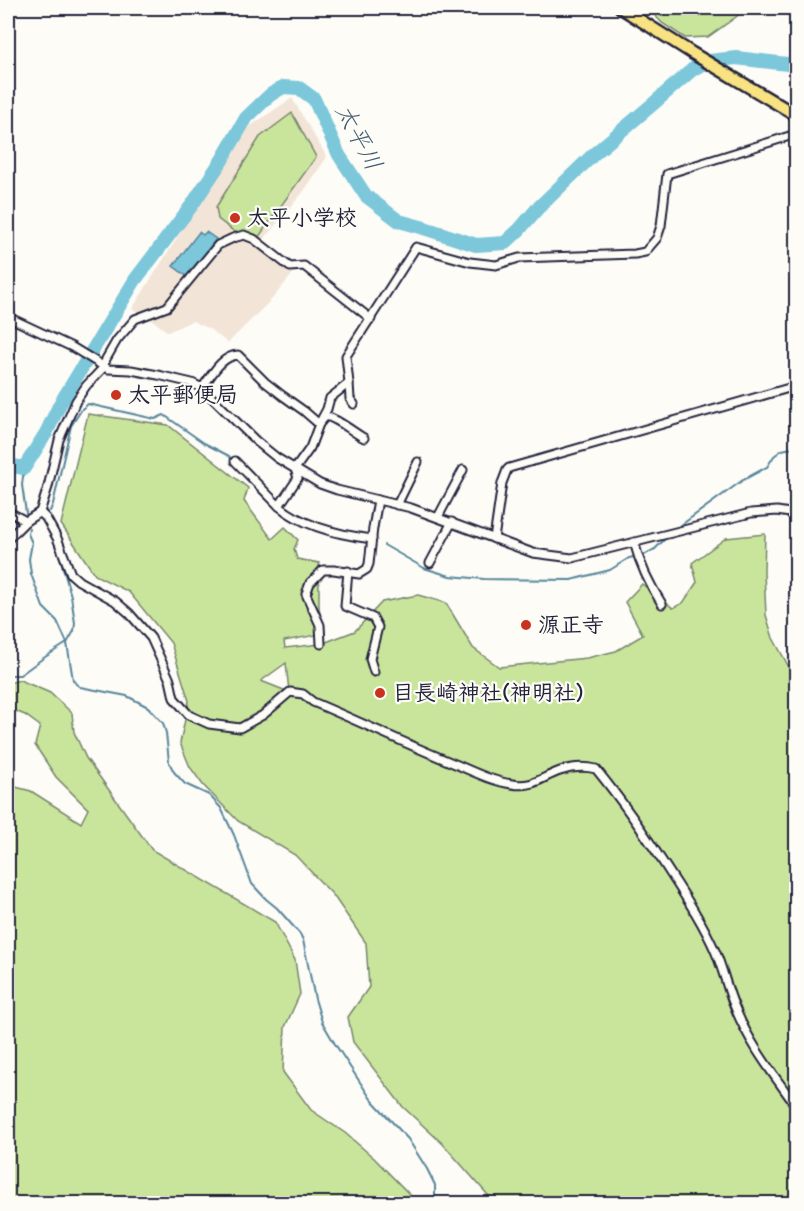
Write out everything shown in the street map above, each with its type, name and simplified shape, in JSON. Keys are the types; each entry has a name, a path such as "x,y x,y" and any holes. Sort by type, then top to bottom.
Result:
{"main road":[{"path":"621,8 796,115"}],"street":[{"path":"354,404 350,399 346,356 416,247 470,262 496,266 519,258 645,252 657,238 661,226 667,174 796,134"},
{"path":"8,540 26,521 40,512 59,440 70,414 81,392 101,367 117,340 135,320 167,307 218,245 244,235 254,239 290,267 304,266 371,319"},
{"path":"8,317 74,349 101,367 158,375 192,383 202,388 256,441 277,458 320,484 438,517 533,553 572,558 751,513 796,514"},
{"path":"202,388 224,360 232,355 238,355 265,382 318,424"},
{"path":"295,469 310,448 330,398 349,383"},
{"path":"494,539 502,483 509,468 796,386"},
{"path":"318,424 326,416 342,422 347,428 364,438"},
{"path":"235,462 279,506 295,518 325,529 372,539"},
{"path":"397,505 418,462"},
{"path":"279,506 298,478 295,469"},
{"path":"438,517 463,470"},
{"path":"321,644 320,625 306,594 310,583 323,570 359,574 367,569 378,500"},
{"path":"40,512 57,538 71,574 115,601 152,638 170,680 174,698 189,715 209,724 240,728 263,715 290,692 303,694 313,702 486,777 511,784 526,785 559,771 579,766 596,769 649,840 693,908 716,953 734,1006 751,1041 796,1106"},
{"path":"8,513 26,521"},
{"path":"430,563 452,522"},
{"path":"634,542 650,586 662,603"},
{"path":"348,571 345,606 373,618 378,627 370,659 374,672"}],"shaded area":[{"name":"太平小学校","path":"292,98 327,157 304,191 259,245 295,271 273,298 228,343 208,328 192,321 168,332 144,314 132,309 246,129"}],"green space":[{"path":"648,8 746,8 708,37 685,38 662,23"},
{"path":"292,113 316,157 258,238 236,233 218,219 216,207 260,137"},
{"path":"88,414 168,425 248,488 244,501 272,539 285,527 298,540 294,549 297,559 319,563 319,606 322,634 284,641 285,648 321,644 355,631 382,602 418,595 446,603 473,648 499,667 587,658 616,651 643,635 625,602 642,584 673,608 683,603 697,582 692,563 726,538 765,534 766,615 773,638 796,680 796,1203 495,1203 443,1144 403,1107 353,1042 348,1017 369,987 366,943 333,895 295,855 238,821 203,785 190,767 180,743 189,701 171,643 129,592 95,575 61,524","holes":["286,663 289,692 261,681"]},
{"path":"20,680 50,693 72,713 74,732 86,758 152,850 275,922 295,960 300,994 285,1027 283,1072 311,1110 345,1133 374,1158 410,1195 412,1203 8,1203 8,785 31,791 81,823 88,809 56,777 35,745 40,726 25,715 8,708 8,683"}],"water":[{"path":"199,232 203,235 206,232 216,239 188,277 173,266"}],"waterway":[{"name":"太平川","path":"8,465 24,468 135,280 192,205 246,118 270,95 283,87 299,88 314,99 339,155 366,196 399,221 476,245 505,243 594,154 693,69 709,61 736,58 796,65"},
{"path":"50,511 71,426 88,404 155,419 164,415 232,460"},
{"path":"677,528 743,480 767,467 774,456 782,450 796,447"},
{"path":"24,468 22,485 26,513"},
{"path":"284,514 297,521"},
{"path":"45,523 55,542"},
{"path":"29,528 28,534 32,543 29,559 31,574 43,607 57,621 67,643 73,680 80,687 127,696 148,707 163,723 169,762 174,772 185,784 209,795 221,808 234,835 252,884 300,934 322,1022 371,1099 408,1139 427,1169 435,1185 435,1204"},
{"path":"384,545 424,568 450,576 484,579 571,580 610,570 629,558 644,555 655,549 668,536"},
{"path":"8,675 20,675 67,643 74,631 71,596 57,547"}],"place":[{"name":"太平小学校","path":"235,218"},
{"name":"太平郵便局","path":"116,395"},
{"name":"源正寺","path":"526,625"},
{"name":"目長崎神社(神明社)","path":"380,693"}]}
